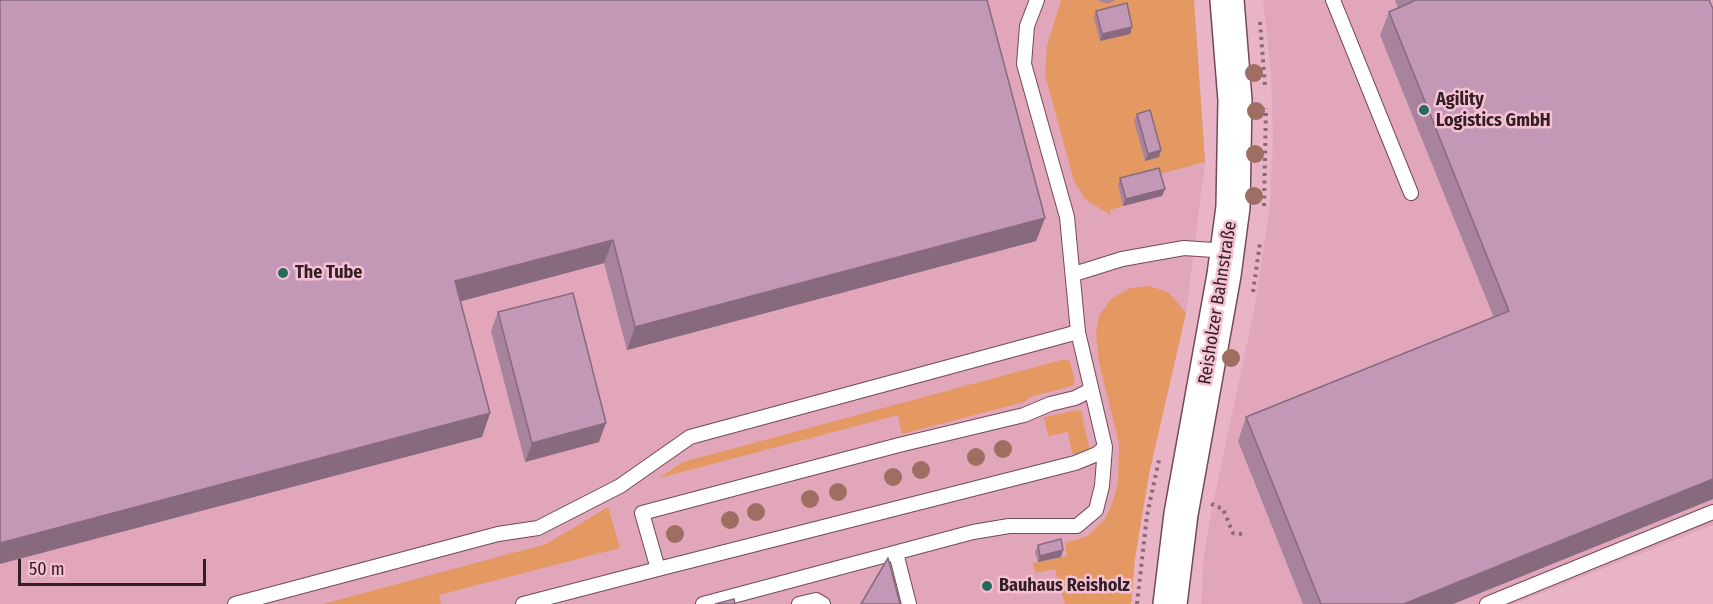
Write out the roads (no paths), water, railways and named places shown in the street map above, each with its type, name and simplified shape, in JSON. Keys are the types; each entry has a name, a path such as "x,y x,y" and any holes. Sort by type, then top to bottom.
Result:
{"main road":[{"name":"Reisholzer Bahnstraße","path":"1170,604 1181,514 1228,251 1236,149 1234,63 1227,0"}],"lane":[{"path":"703,604 973,532 1009,526 1058,528 1077,526 1096,510 1102,486 1105,447 1078,332 1067,218 1024,64 1028,26 1037,0"},
{"path":"1333,0 1411,193"},
{"path":"1074,274 1122,259 1184,248 1228,251"},
{"path":"235,604 498,534 538,528 620,486 690,436 1078,332"},
{"path":"658,569 642,513 899,445 1024,416 1091,390"},
{"path":"523,604 1075,463 1097,454 1105,447"},
{"path":"1487,604 1713,512"},
{"path":"896,553 909,604"},
{"path":"799,604 816,600 823,604"}],"place":[{"name":"Agility Logistics GmbH","path":"1424,110"},
{"name":"The Tube","path":"283,273"},
{"name":"Bauhaus Reisholz","path":"987,586"}]}
